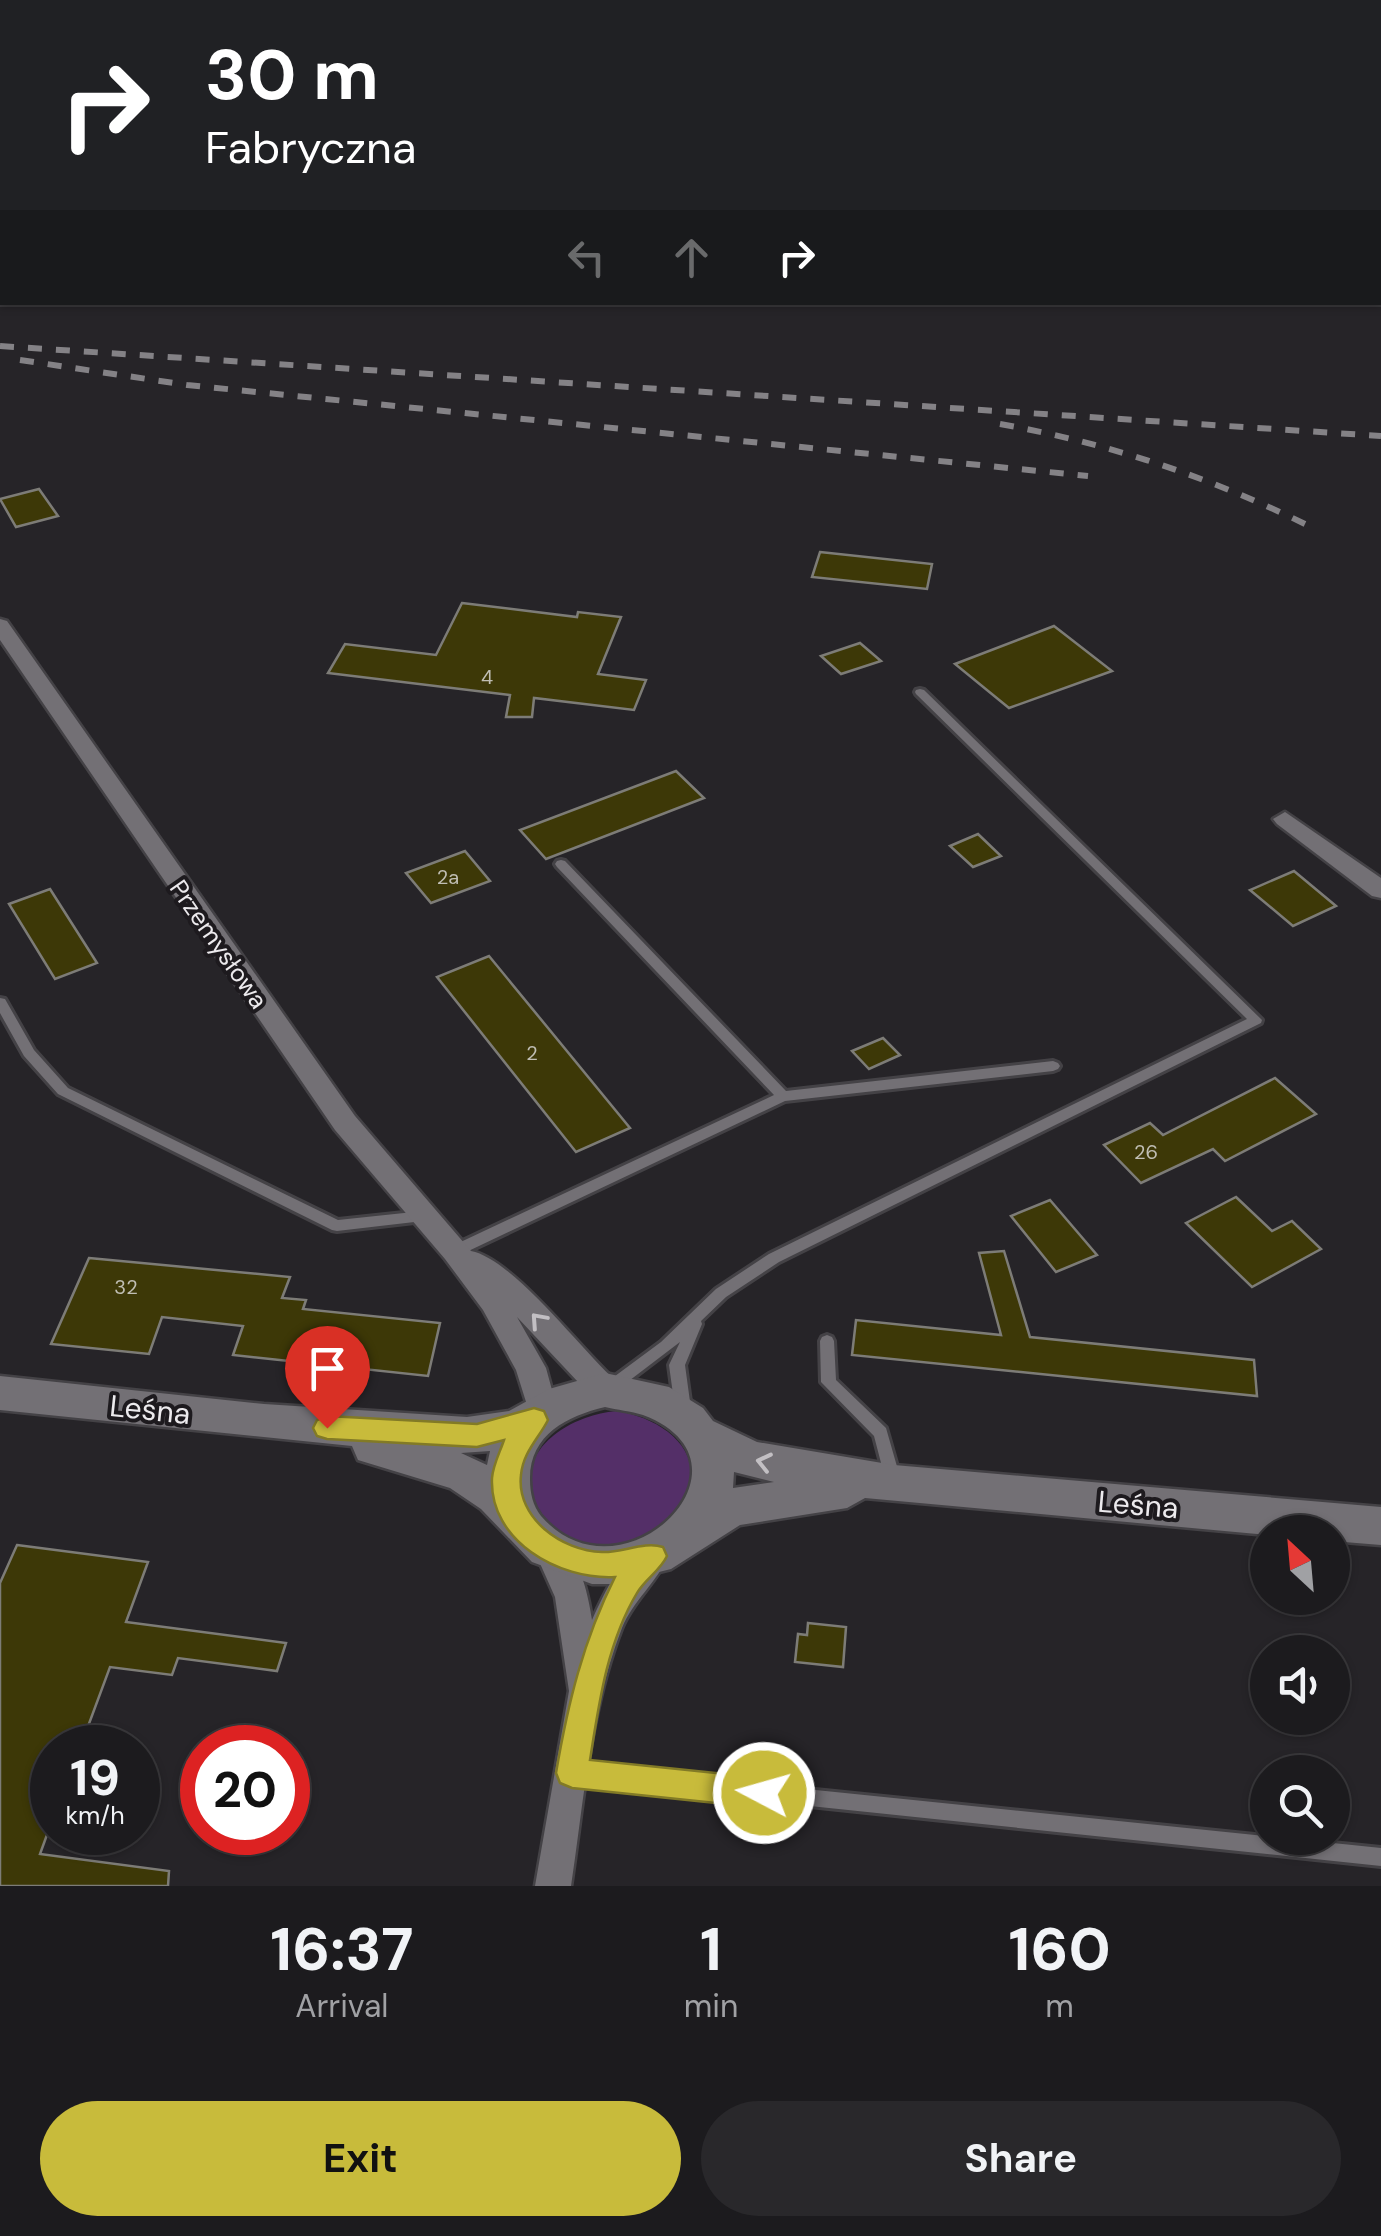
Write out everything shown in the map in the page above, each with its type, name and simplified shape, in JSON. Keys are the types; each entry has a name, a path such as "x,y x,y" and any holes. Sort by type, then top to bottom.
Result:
{"street":[{"name":"Przemysłowa","path":"0,624 345,1123 455,1250 518,1342 536,1380 539,1416"},
{"path":"1286,819 1381,890"},
{"name":"Przemysłowa","path":"455,1250 507,1288 566,1354 606,1390"},
{"path":"553,1886 584,1694 605,1627 628,1580 652,1556 695,1527 708,1504 714,1481 712,1458 694,1425 662,1400 634,1392 606,1390 573,1397 539,1416 520,1435 506,1472 512,1511 521,1526 559,1562 572,1600 584,1694"},
{"name":"Leśna","path":"0,1393 300,1427 450,1437 491,1434 539,1416"},
{"name":"Leśna","path":"694,1425 750,1459 894,1484 1381,1526"},
{"name":"Leśna","path":"300,1427 467,1474 494,1490 512,1511"},
{"name":"Leśna","path":"695,1527 712,1515 757,1501 894,1484"},
{"path":"550,1550 600,1565 626,1564 652,1556"}],"lane":[{"path":"606,1390 646,1362 721,1293 774,1258 1256,1020 920,692"},
{"path":"561,864 783,1096"},
{"path":"0,1002 29,1052 63,1091 337,1226 425,1216"},
{"path":"455,1250 783,1096 1053,1066"},
{"path":"694,1425 678,1392 678,1365 702,1313"},
{"path":"827,1341 829,1382 881,1432 894,1484"},
{"path":"572,1773 1381,1856"}],"shaded area":[{"path":"616,1411 635,1415 668,1432 688,1458 691,1474 688,1491 664,1528 635,1542 602,1546 557,1530 533,1497 530,1478 534,1460 558,1432 576,1422"}],"building":[{"path":"39,489 58,516 16,527 0,499"},
{"path":"820,552 932,564 927,589 812,577"},
{"path":"462,603 577,617 578,612 621,617 598,674 646,680 634,710 534,698 532,717 506,717 510,695 328,673 345,644 436,655"},
{"path":"1054,626 1112,671 1009,708 955,664"},
{"path":"860,643 881,661 841,674 821,656"},
{"path":"676,771 704,798 546,859 520,830"},
{"path":"978,834 1001,856 973,867 950,846"},
{"path":"465,851 490,881 431,903 406,873"},
{"path":"1294,871 1336,906 1293,926 1250,890"},
{"path":"50,889 97,963 55,979 9,904"},
{"path":"489,956 630,1128 576,1152 437,977"},
{"path":"883,1038 900,1055 869,1069 852,1051"},
{"path":"1275,1078 1316,1114 1225,1161 1213,1149 1141,1183 1104,1145 1150,1123 1163,1135"},
{"path":"1236,1197 1272,1231 1292,1221 1321,1249 1252,1287 1186,1223"},
{"path":"1050,1200 1097,1255 1056,1272 1011,1216"},
{"path":"1004,1251 1030,1337 1254,1360 1257,1396 852,1355 856,1320 1001,1335 979,1253"},
{"path":"89,1258 290,1277 282,1298 306,1300 303,1309 440,1323 428,1376 233,1355 243,1326 162,1317 149,1354 51,1344"},
{"path":"17,1545 148,1562 126,1622 286,1643 277,1671 178,1658 172,1675 110,1667 89,1725 30,1725 30,1855 169,1871 168,1886 0,1886 0,1583"},
{"path":"808,1623 846,1627 843,1667 795,1662 798,1634 807,1635"}],"railway":[{"path":"0,346 1381,436"},
{"path":"20,360 187,385 1088,476"},
{"path":"1000,424 1156,463 1305,524"}],"route":[{"path":"327,1428 477,1436 534,1420 520,1435 506,1472 506,1491 521,1526 550,1550 573,1560 626,1564 652,1556 628,1580 605,1627 584,1694 572,1773 764,1793"}]}
